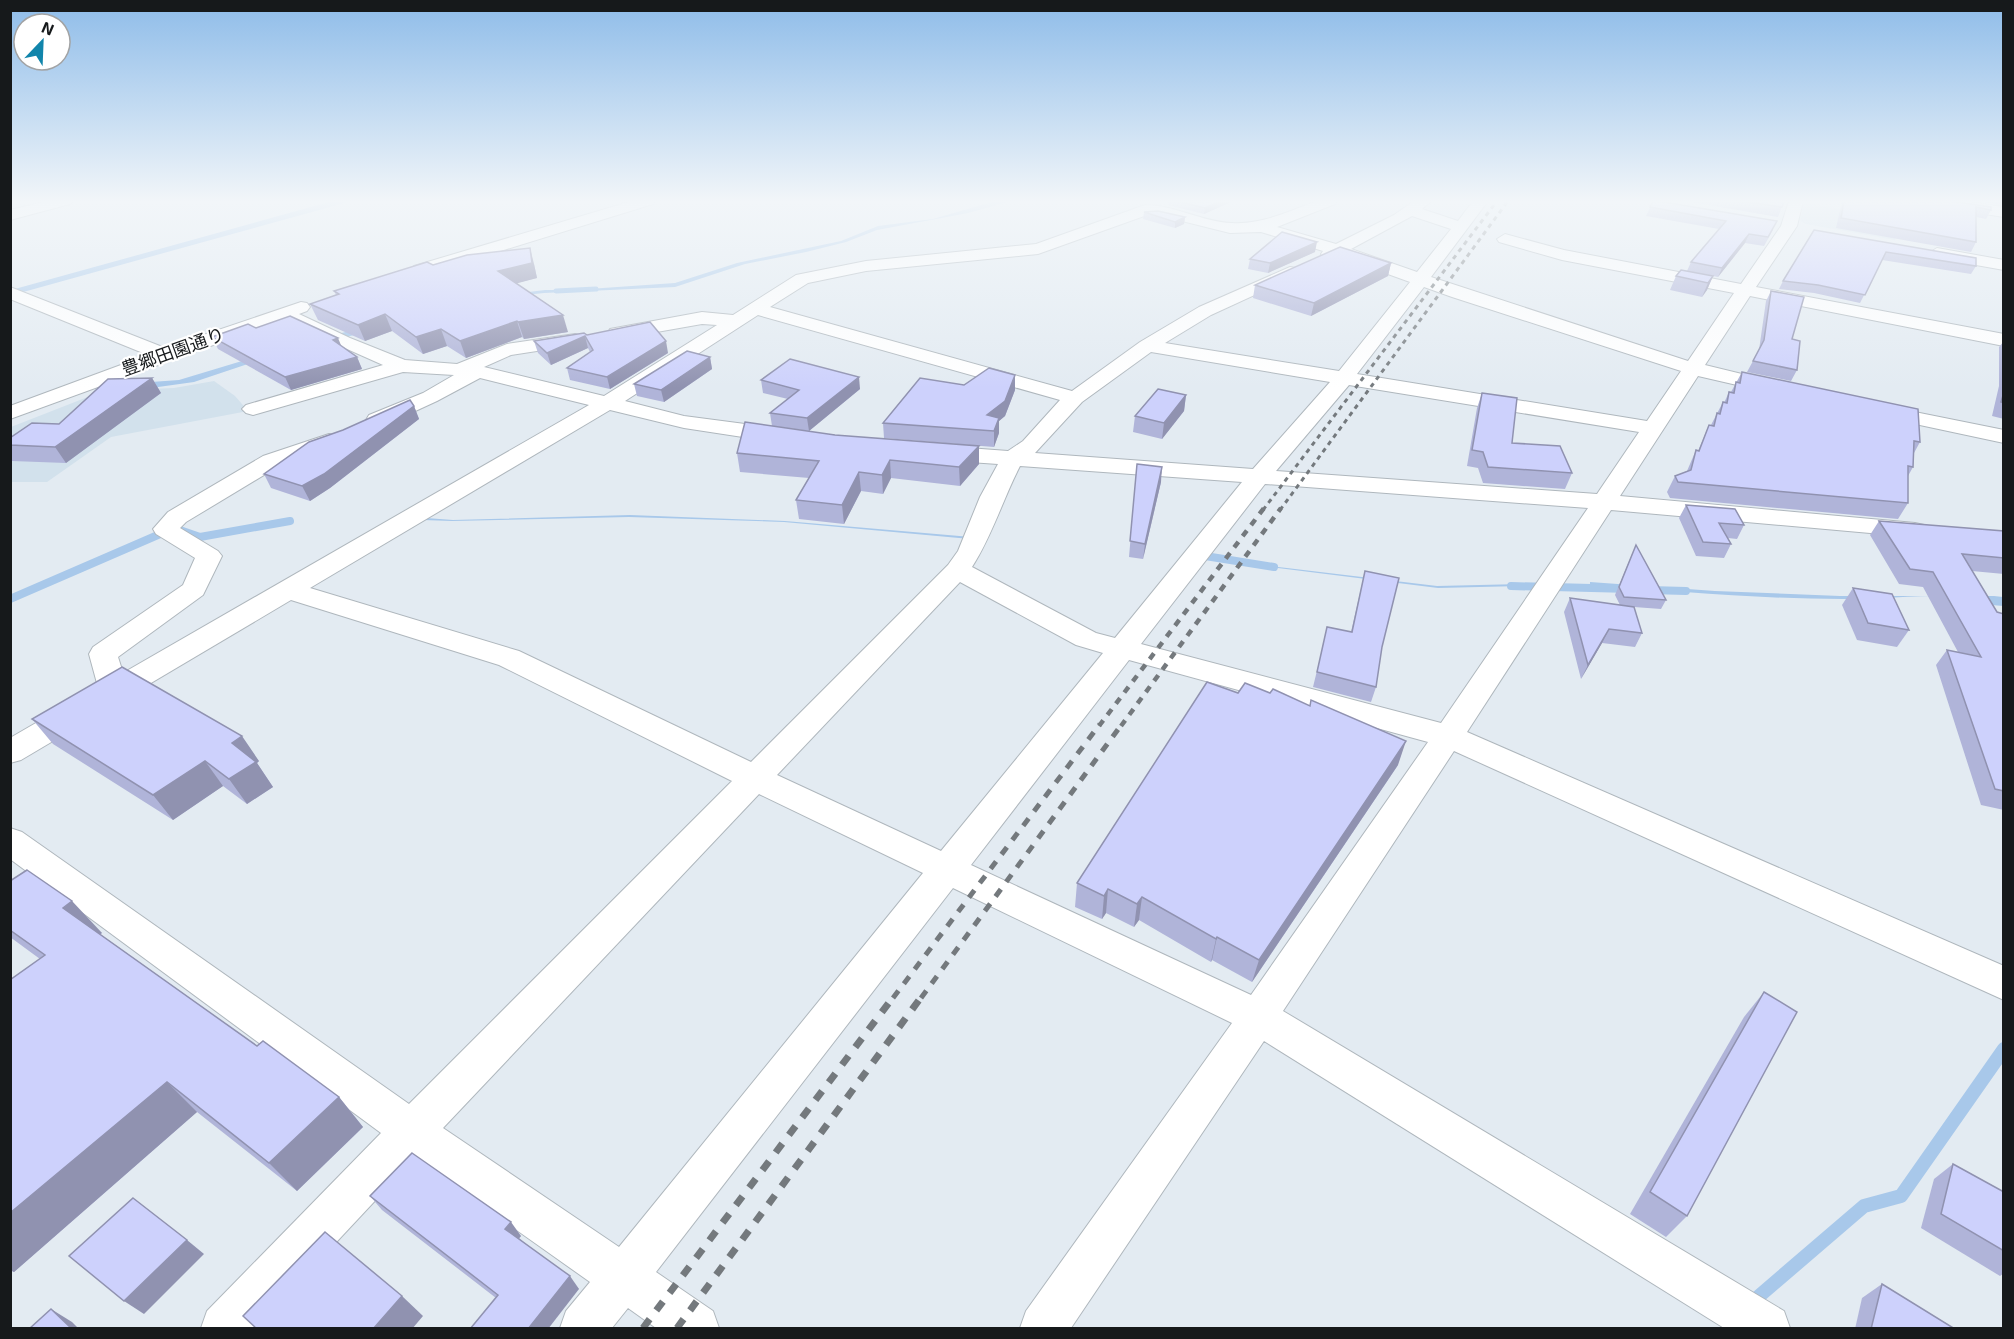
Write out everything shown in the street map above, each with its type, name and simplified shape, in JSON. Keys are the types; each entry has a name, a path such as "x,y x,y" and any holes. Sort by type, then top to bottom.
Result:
{"street":[{"path":"406,274 440,263"},
{"path":"10,752 606,404 802,279 866,266 891,263"},
{"path":"224,1329 412,1131 957,570 970,551 992,497 1011,459 1031,446 1055,417 1075,398 1147,346 1205,311 1309,263"},
{"path":"1376,263 1458,293 1691,368 1794,393"},
{"path":"583,1329 1259,476 1344,378 1432,263"},
{"path":"1605,263 2004,340"},
{"path":"1043,1329 1259,1017 1605,502 1761,263"},
{"path":"10,292 165,355"},
{"name":"豊郷田園通り","path":"10,413 165,355 316,303"},
{"path":"756,309 1075,398"},
{"path":"283,314 402,366 469,370 684,422 802,439"},
{"path":"114,691 103,654 194,589 209,555 165,529 177,517 272,461 355,430 430,397 469,370 507,350 702,318 736,321"},
{"path":"1147,346 1653,428"},
{"path":"253,409 322,391 402,366"},
{"path":"1860,407 2004,437"},
{"path":"918,451 1605,502 1933,532"},
{"path":"957,570 1086,639 1448,736 2004,984"},
{"path":"287,590 509,658 755,778 1259,1017 1767,1329"},
{"path":"10,840 412,1131 696,1329"}],"shaded area":[{"path":"214,381 235,396 248,411 111,437 47,482 11,482 11,427 103,391 174,388"}],"water":[{"path":"735,263 748,263 675,287 515,296 284,352 194,382 151,388 123,384 179,380 386,321 503,295 545,290 675,283"},
{"path":"630,515 785,521 971,537 970,539 784,522 629,517 452,521 423,520 426,518 453,520"},
{"path":"1262,565 1437,586 1522,584 1521,586 1438,588"},
{"path":"1590,582 1715,591 1840,596 1930,596 1843,599 1779,598 1590,585"},
{"path":"1961,596 1994,596 2003,597 2004,600 1984,597"}],"building":[{"path":"422,263 530,263 498,271 563,315 517,321 460,341 441,329 416,337 385,314 358,325 310,304 339,294 334,291"},
{"path":"1303,263 1390,263 1314,303 1255,285"},
{"path":"1699,263 1726,263 1722,268"},
{"path":"1794,263 1880,263 1865,295 1818,285 1783,281"},
{"path":"1681,270 1713,276 1708,283 1676,276"},
{"path":"1771,291 1804,297 1792,339 1800,341 1797,370 1753,361 1764,340"},
{"path":"290,316 338,338 333,340 357,357 285,377 212,337 248,324 256,328"},
{"path":"650,322 666,341 607,377 567,368 593,350 585,336 547,353 534,341 584,333 587,335"},
{"path":"687,351 710,357 661,390 634,384"},
{"path":"790,359 859,377 807,418 770,413 799,390 761,380"},
{"path":"989,368 1015,375 1005,401 987,415 999,418 994,431 883,423 920,378 964,385"},
{"path":"1742,372 1918,409 1920,442 1914,441 1913,467 1908,466 1908,503 1678,482 1675,476 1691,470 1696,450 1699,451 1709,425 1714,426 1717,413 1720,414 1723,402 1727,403 1729,392 1734,393 1736,382 1740,383"},
{"path":"152,378 55,447 10,445 10,438 32,423 59,424 108,379"},
{"path":"1158,389 1186,395 1164,423 1135,416"},
{"path":"1482,393 1517,398 1512,443 1560,446 1572,473 1488,467 1483,452 1472,450"},
{"path":"410,400 414,406 324,474 302,486 264,474 309,442 343,430"},
{"path":"745,422 835,435 979,446 959,467 890,460 882,475 859,472 842,505 796,500 819,461 737,453"},
{"path":"1137,464 1162,467 1145,544 1130,541"},
{"path":"1686,505 1735,509 1744,525 1719,523 1731,544 1703,542"},
{"path":"1879,521 2004,531 2004,558 1962,554 1997,612 2004,614 2004,791 1995,789 1947,650 1981,657 1933,572 1910,569"},
{"path":"1636,545 1666,600 1624,597 1619,587"},
{"path":"1365,571 1399,578 1382,647 1376,687 1317,672 1327,627 1352,632"},
{"path":"1853,588 1892,594 1909,630 1868,623"},
{"path":"1570,598 1634,607 1642,633 1609,629 1588,665"},
{"path":"122,667 242,736 232,743 256,762 229,779 205,761 153,795 32,719"},
{"path":"1207,682 1238,693 1245,683 1270,693 1273,689 1310,706 1311,700 1406,741 1259,960 1217,937 1216,939 1142,897 1137,904 1108,889 1104,896 1077,883"},
{"path":"27,870 72,901 63,908 257,1046 263,1041 339,1097 269,1163 167,1082 10,1213 10,980 45,955 10,930 10,881"},
{"path":"1764,992 1797,1012 1687,1216 1650,1192"},
{"path":"412,1153 511,1222 505,1229 570,1276 528,1329 470,1329 498,1295 370,1196"},
{"path":"1953,1164 2004,1192 2004,1251 1941,1214"},
{"path":"133,1198 187,1240 124,1301 69,1256"},
{"path":"325,1232 402,1296 373,1329 257,1329 243,1316"},
{"path":"1882,1284 1955,1329 1871,1329"},
{"path":"51,1309 72,1329 29,1329"}],"waterway":[{"path":"10,293 117,263"},
{"path":"556,291 596,289"},
{"path":"10,599 174,528 200,537 290,521"},
{"path":"1199,555 1274,567"},
{"path":"1511,586 1630,589"},
{"path":"1649,590 1686,591"},
{"path":"1979,600 2004,602"},
{"path":"1751,1303 1864,1206 1901,1196 2004,1049"}],"railway":[{"path":"1263,510 1450,263"},
{"path":"1280,510 1462,263"},
{"path":"1099,726 1264,508"},
{"path":"1121,726 1281,508"},
{"path":"893,998 1100,724"},
{"path":"921,998 1122,724"},
{"path":"643,1328 894,996"},
{"path":"677,1328 922,996"}]}
